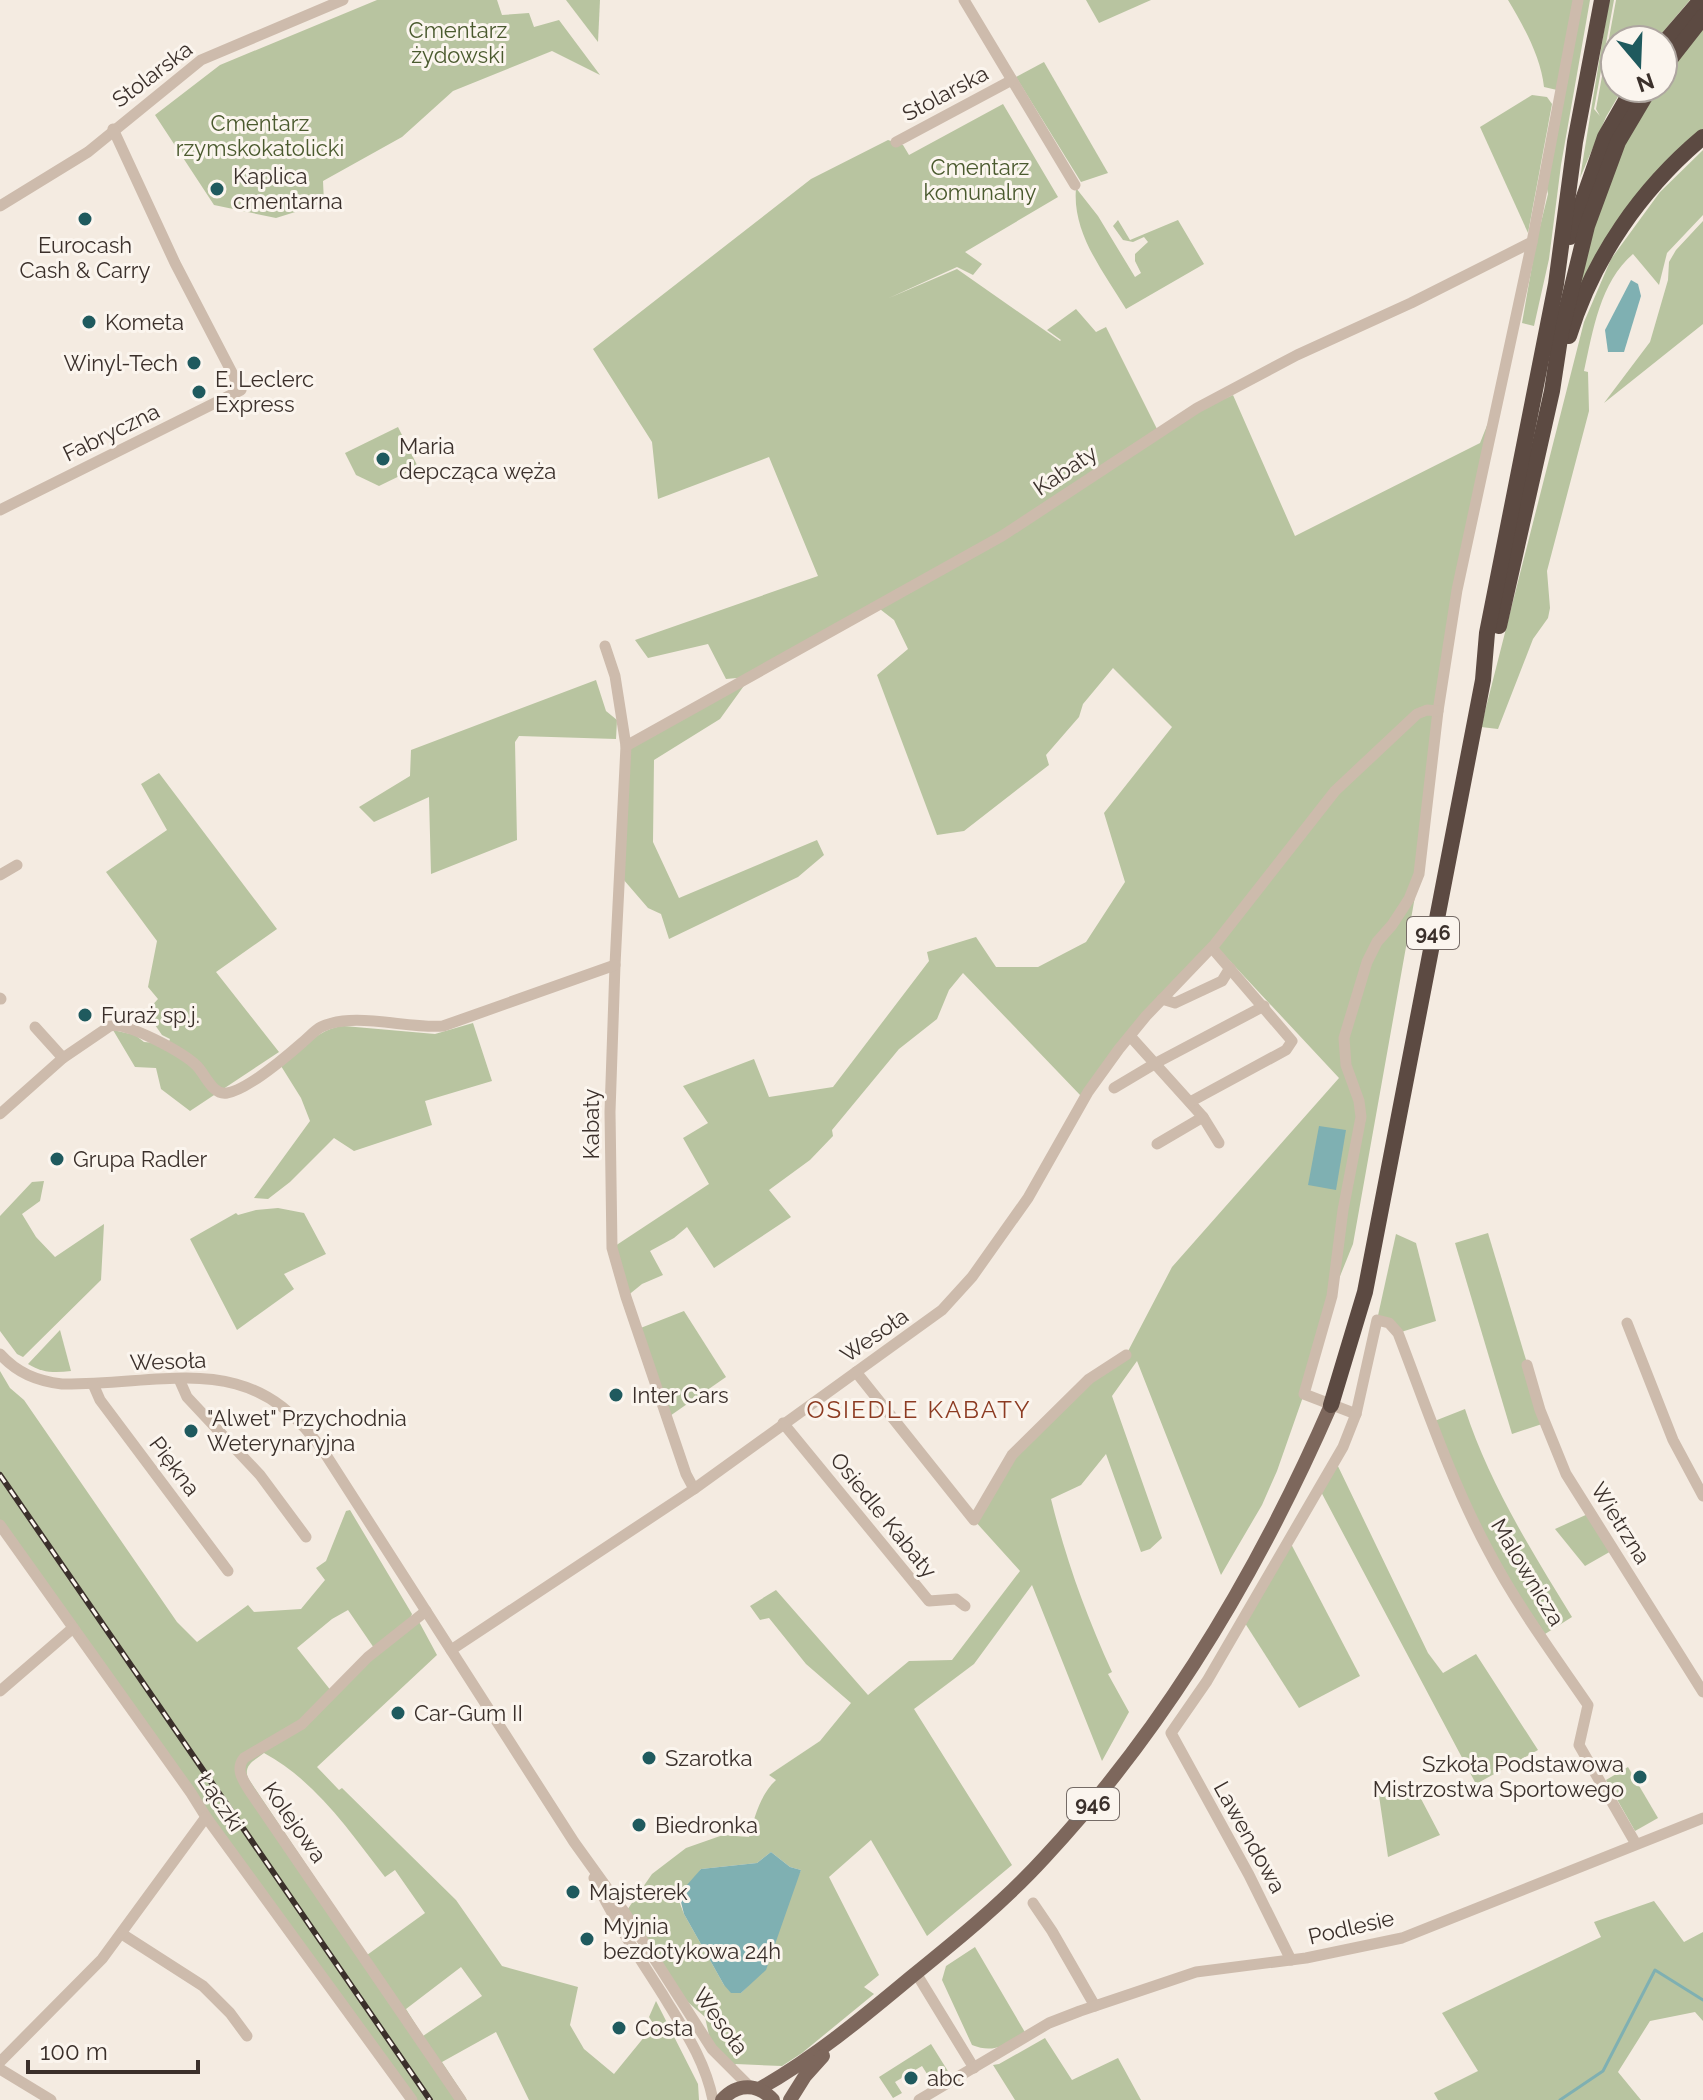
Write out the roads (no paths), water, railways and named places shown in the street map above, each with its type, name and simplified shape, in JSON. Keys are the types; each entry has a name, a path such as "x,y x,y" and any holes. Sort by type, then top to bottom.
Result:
{"highway":[{"path":"1556,284 1575,142 1602,0"},
{"path":"1679,25 1701,0"},
{"path":"1679,48 1703,17"},
{"path":"1556,284 1589,178 1605,137 1624,104"},
{"path":"1552,391 1564,317 1601,183 1618,142 1641,104"},
{"path":"1552,391 1588,285 1618,232 1661,176 1703,137"},
{"name":"946","path":"1331,1405 1365,1292 1483,680 1487,633 1556,284"},
{"name":"946","path":"1483,680 1497,635 1552,391"}],"main road":[{"name":"946","path":"754,2088 795,2068 854,2025 986,1915 1043,1860 1126,1762 1259,1556 1296,1485 1331,1405"},
{"name":"946","path":"790,2100 805,2076 854,2025"},
{"path":"722,2100 732,2091 754,2088 773,2100"}],"street":[{"name":"Stolarska","path":"0,206 88,152 201,60 343,0"},
{"name":"Stolarska","path":"964,0 1075,185"},
{"path":"1356,1414 1304,1394 1332,1296 1343,1210 1361,1117 1359,1101 1346,1065 1344,1038 1367,962 1377,942 1409,899 1419,874 1438,711 1457,590 1532,242 1578,0"},
{"name":"Stolarska","path":"896,142 1012,80"},
{"name":"Fabryczna","path":"0,510 241,390 175,263 113,129"},
{"name":"Kabaty","path":"626,746 1002,536 1209,401 1297,355 1532,242"},
{"name":"Kabaty","path":"605,646 615,676 626,746 610,1112 612,1248 682,1463 694,1489"},
{"name":"Wesoła","path":"451,1650 694,1489 942,1310 972,1277 1043,1176 1088,1092 1130,1036 1213,946 1335,791 1417,714 1427,710 1438,711"},
{"path":"0,875 17,865"},
{"path":"1190,1102 1291,1046 1291,1037 1213,946"},
{"path":"0,1114 63,1058 100,1030 117,1025 130,1028 178,1052 196,1065 220,1093 228,1094 282,1060 319,1028 334,1023 365,1021 423,1028 443,1026 615,965"},
{"path":"1162,999 1175,1003 1222,981 1230,968"},
{"path":"1114,1088 1264,1006"},
{"path":"35,1027 63,1058"},
{"path":"1130,1036 1203,1117 1219,1143"},
{"path":"1157,1144 1203,1117"},
{"name":"Malownicza","path":"1356,1414 1377,1320 1389,1323 1398,1333 1456,1483 1488,1551 1529,1619 1588,1705 1579,1745 1636,1844"},
{"path":"1627,1323 1673,1440 1703,1496"},
{"name":"Wesoła","path":"0,1354 21,1373 45,1382 93,1384 219,1379 242,1384 279,1402 298,1418 326,1455 583,1856 625,1913 712,2049 754,2088"},
{"path":"856,1372 974,1520 1012,1455 1089,1379 1126,1355"},
{"name":"Wietrzna","path":"1527,1365 1540,1410 1566,1474 1703,1692"},
{"path":"179,1379 187,1397 260,1475 306,1537"},
{"name":"Piękna","path":"93,1384 100,1400 228,1571"},
{"name":"Lawendowa","path":"1291,1960 1249,1875 1171,1733 1207,1681 1282,1553 1343,1447 1356,1414"},
{"name":"Osiedle Kabaty","path":"783,1423 929,1601 956,1599 965,1606"},
{"name":"Łączki","path":"0,1525 206,1817 412,2100"},
{"name":"Kolejowa","path":"426,1611 368,1657 302,1724 244,1758 240,1763 240,1773 461,2100"},
{"path":"0,1691 73,1628"},
{"path":"0,2062 102,1959 206,1817"},
{"name":"Podlesie","path":"919,2100 1049,2023 1095,2006 1196,1972 1291,1960 1402,1938 1703,1818"},
{"name":"Wesoła","path":"583,1856 606,1903 698,2052 708,2075 713,2100"},
{"path":"1033,1903 1095,2006"},
{"path":"122,1934 203,1986 217,1998 247,2036"},
{"path":"916,1973 974,2068"},
{"path":"0,2069 51,2100"}],"water":[{"path":"1631,280 1638,284 1641,296 1624,352 1608,352 1605,330"},
{"path":"1319,1126 1346,1130 1336,1190 1308,1185"},
{"path":"771,1852 790,1867 801,1870 766,1970 741,1993 731,1993 684,1914 679,1894 701,1869 757,1863"}],"waterway":[{"path":"1560,2100 1603,2071 1655,1970 1703,2000"}],"railway":[{"path":"0,1475 430,2100"}],"place":[{"name":"Kaplica cmentarna","path":"217,189"},
{"name":"Eurocash Cash & Carry","path":"85,219"},
{"name":"Kometa","path":"89,322"},
{"name":"Winyl-Tech","path":"194,363"},
{"name":"E. Leclerc Express","path":"199,392"},
{"name":"Maria depcząca węża","path":"383,459"},
{"name":"Furaż sp.j.","path":"85,1015"},
{"name":"Grupa Radler","path":"57,1159"},
{"name":"Inter Cars","path":"616,1395"},
{"name":"\"Alwet\" Przychodnia Weterynaryjna","path":"191,1431"},
{"name":"Car-Gum II","path":"398,1713"},
{"name":"Szarotka","path":"649,1758"},
{"name":"Szkoła Podstawowa Mistrzostwa Sportowego","path":"1640,1777"},
{"name":"Biedronka","path":"639,1825"},
{"name":"Majsterek","path":"573,1892"},
{"name":"Myjnia bezdotykowa 24h","path":"587,1939"},
{"name":"Costa","path":"619,2028"},
{"name":"abc","path":"911,2078"}],"district":[{"name":"OSIEDLE KABATY","path":"919,1410"}],"park label":[{"name":"Cmentarz żydowski","path":"458,42"},
{"name":"Cmentarz rzymskokatolicki","path":"260,136"},
{"name":"Cmentarz komunalny","path":"980,180"}]}
